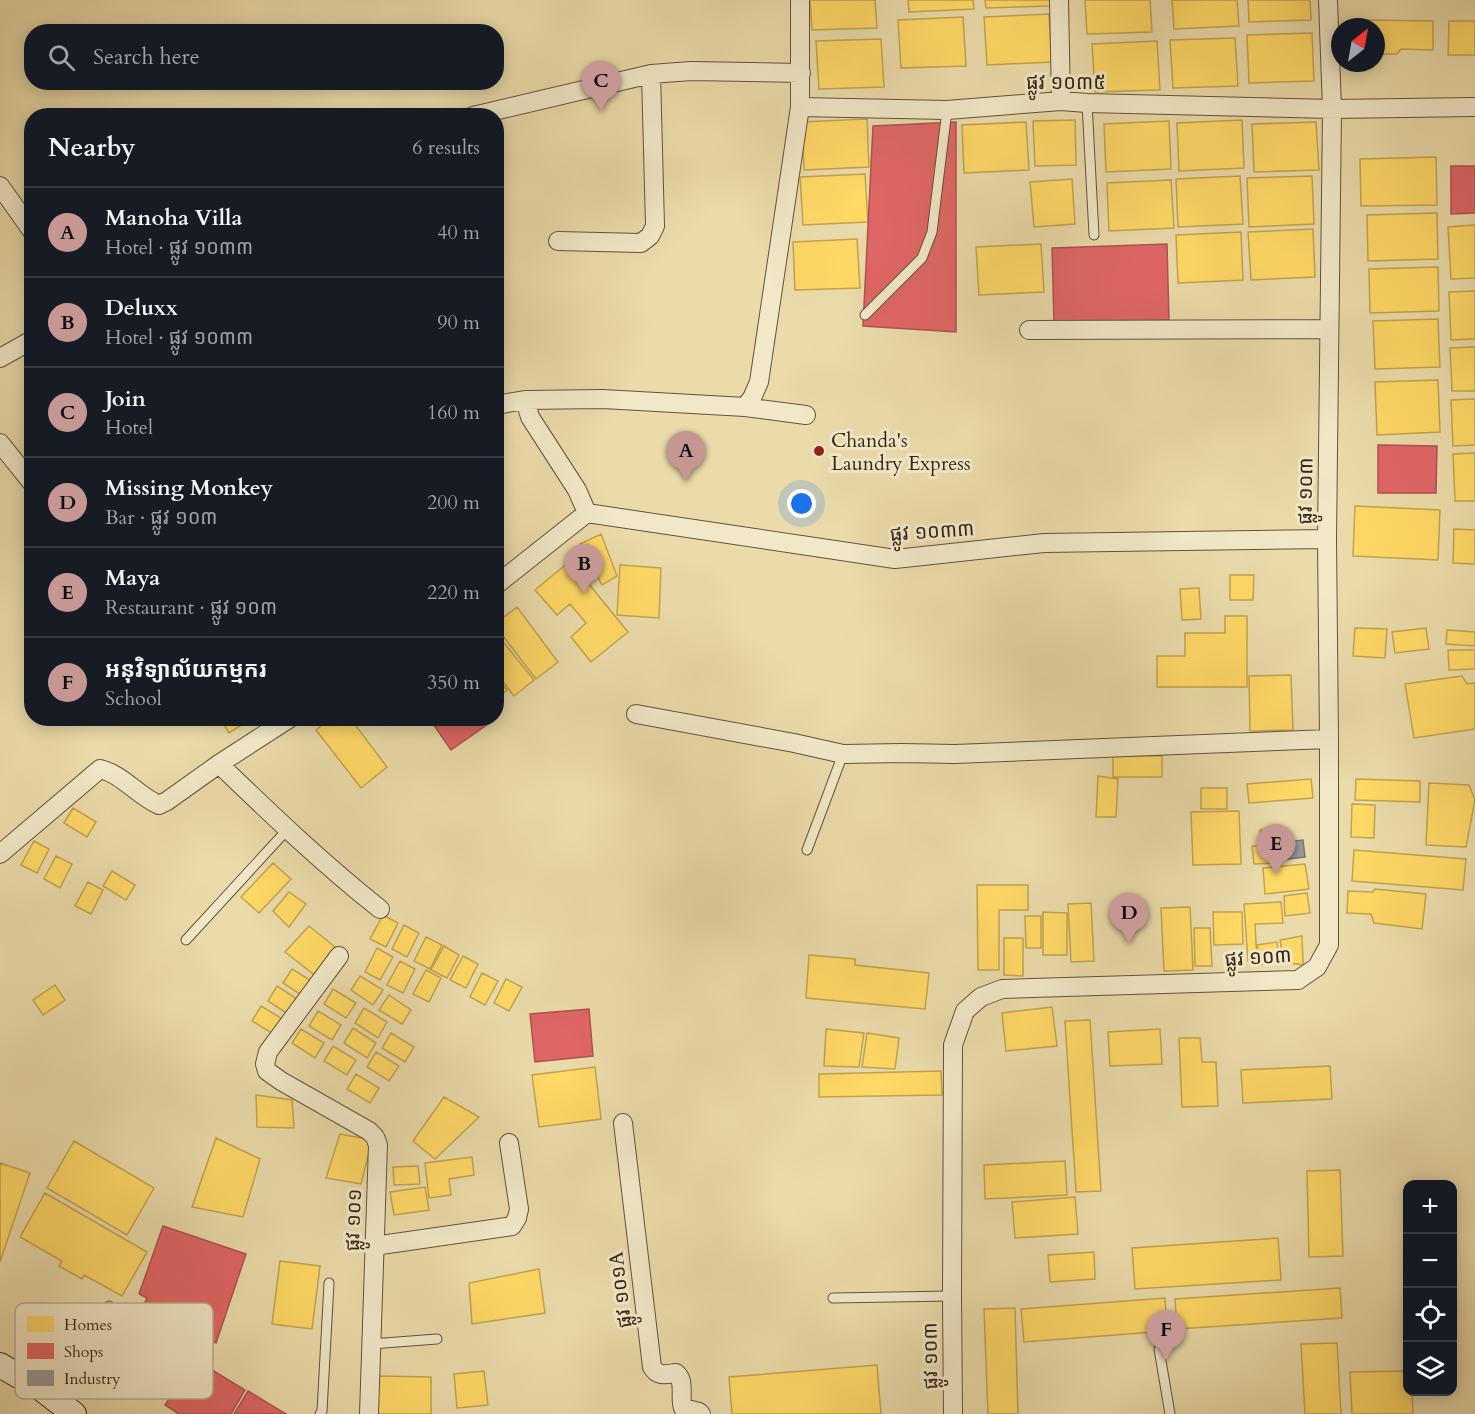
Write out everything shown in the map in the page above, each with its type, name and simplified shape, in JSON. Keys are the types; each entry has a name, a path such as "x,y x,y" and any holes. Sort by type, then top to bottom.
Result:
{"main road":[{"path":"0,1365 15,1374"},
{"path":"55,1399 74,1414"}],"street":[{"path":"745,407 759,382 800,107 800,0"},
{"path":"1059,0 1061,101"},
{"name":"ផ្លូវ ១០៣","path":"953,1414 953,1045 965,1011 981,997 1002,989 1298,980 1317,967 1329,945 1327,540 1332,109 1328,0"},
{"path":"504,109 651,74 691,71 801,74"},
{"path":"558,242 641,243 650,237 655,226 651,74"},
{"name":"ផ្លូវ ១០៣៥","path":"800,107 947,110 1061,101 1332,109 1475,107"},
{"path":"0,186 24,220"},
{"path":"1029,330 1329,329"},
{"path":"0,358 24,344"},
{"path":"504,404 525,400 603,399 745,407 806,415"},
{"path":"504,579 588,513 577,490 530,417 525,400"},
{"path":"0,443 24,473"},
{"name":"ផ្លូវ ១០៣៣","path":"588,513 895,559 1044,543 1327,540"},
{"path":"636,714 843,754 955,754 1329,739"},
{"path":"0,854 100,770 109,771 159,805 278,726"},
{"path":"219,764 287,830 380,909"},
{"name":"ផ្លូវ ១០១","path":"339,956 268,1052 265,1064 267,1071 281,1081 369,1131 375,1137 378,1145 369,1414"},
{"name":"ផ្លូវ ១០១A","path":"623,1123 652,1367 660,1375 676,1372 681,1379 683,1408 701,1414"},
{"path":"374,1246 512,1226 518,1218 519,1209 509,1143"}],"lane":[{"path":"1087,103 1094,235"},
{"path":"865,315 922,258 932,232 947,110"},
{"path":"807,850 843,754"},
{"path":"186,940 287,830"},
{"path":"320,1414 329,1283"},
{"path":"833,1298 952,1296"},
{"path":"371,1344 437,1338"},
{"path":"1159,1349 1170,1414"}],"building: Homes":[{"path":"810,0 875,0 877,28 812,30"},
{"path":"908,0 973,0 974,9 909,12"},
{"path":"985,0 1050,0 1050,6 986,8"},
{"path":"1085,0 1150,0 1152,32 1087,34"},
{"path":"1172,0 1237,0 1239,26 1174,29"},
{"path":"1248,0 1310,0 1311,20 1249,22"},
{"path":"1049,14 1052,62 987,65 984,17"},
{"path":"963,17 966,66 901,68 898,20"},
{"path":"1385,20 1433,21 1433,50 1401,49 1397,54 1385,54"},
{"path":"1449,21 1475,21 1475,55 1448,55"},
{"path":"1312,33 1314,81 1249,83 1247,35"},
{"path":"1235,38 1238,86 1173,88 1170,40"},
{"path":"881,39 884,87 819,89 816,41"},
{"path":"1157,41 1160,90 1095,92 1092,44"},
{"path":"867,119 869,167 804,170 802,122"},
{"path":"1075,120 1076,165 1035,166 1033,121"},
{"path":"1242,120 1244,168 1179,171 1177,123"},
{"path":"1169,121 1171,169 1106,172 1104,124"},
{"path":"1026,122 1029,170 964,173 962,125"},
{"path":"1316,122 1319,170 1254,172 1252,124"},
{"path":"1436,157 1437,205 1361,206 1360,159"},
{"path":"865,174 868,222 803,225 800,177"},
{"path":"1240,176 1243,224 1178,227 1176,179"},
{"path":"1312,176 1314,224 1249,227 1247,178"},
{"path":"1072,179 1075,224 1034,227 1030,182"},
{"path":"1171,180 1174,228 1109,231 1107,183"},
{"path":"1437,213 1438,259 1368,261 1367,215"},
{"path":"1475,225 1475,278 1451,279 1448,227"},
{"path":"1313,229 1315,277 1251,280 1248,232"},
{"path":"1241,232 1243,280 1178,283 1176,235"},
{"path":"857,239 860,288 795,290 793,242"},
{"path":"1041,244 1044,292 979,295 976,247"},
{"path":"1438,267 1439,311 1370,313 1369,269"},
{"path":"1475,291 1475,339 1451,340 1449,292"},
{"path":"1438,319 1440,367 1375,369 1373,321"},
{"path":"1475,347 1475,391 1452,391 1450,348"},
{"path":"1438,380 1440,432 1377,435 1375,382"},
{"path":"1475,399 1475,445 1453,446 1451,400"},
{"path":"1475,453 1475,501 1455,501 1453,454"},
{"path":"1355,506 1440,510 1438,560 1353,556"},
{"path":"1454,529 1475,530 1475,564 1453,563"},
{"path":"601,534 617,576 602,585 580,544"},
{"path":"570,561 628,632 591,662 571,637 586,623 570,604 557,615 535,590"},
{"path":"620,565 661,568 659,618 617,615"},
{"path":"1230,575 1254,575 1253,600 1230,600"},
{"path":"1199,588 1201,619 1182,620 1180,589"},
{"path":"517,607 558,662 536,679 504,637 504,617"},
{"path":"1225,616 1247,616 1247,687 1157,687 1157,656 1185,656 1185,633 1225,633"},
{"path":"1355,628 1387,629 1385,658 1353,656"},
{"path":"1426,628 1429,649 1395,653 1392,632"},
{"path":"1447,630 1475,632 1475,646 1446,644"},
{"path":"504,643 534,680 514,696 504,683"},
{"path":"1448,650 1475,650 1475,669 1449,670"},
{"path":"1291,675 1293,730 1250,731 1249,676"},
{"path":"1462,676 1467,684 1475,683 1475,729 1414,738 1405,684"},
{"path":"225,726 240,726 229,733"},
{"path":"321,726 356,726 387,767 361,788 316,730"},
{"path":"1113,756 1162,756 1162,777 1113,777"},
{"path":"1098,776 1118,779 1116,817 1096,817"},
{"path":"1311,779 1313,798 1249,803 1247,784"},
{"path":"1356,779 1420,781 1420,802 1355,800"},
{"path":"1429,783 1469,785 1475,800 1466,847 1426,845"},
{"path":"1201,788 1227,788 1227,809 1201,809"},
{"path":"1352,804 1375,805 1374,838 1351,837"},
{"path":"73,808 96,822 87,837 64,823"},
{"path":"1239,811 1241,864 1193,865 1191,812"},
{"path":"1273,829 1276,863 1254,864 1252,846 1261,846 1260,830"},
{"path":"34,841 49,849 37,873 21,865"},
{"path":"1354,850 1466,859 1463,890 1352,881"},
{"path":"56,856 72,864 60,888 44,879"},
{"path":"273,863 291,879 259,913 241,897"},
{"path":"1305,864 1309,889 1265,894 1263,868"},
{"path":"112,871 135,885 126,900 103,886"},
{"path":"88,882 103,890 91,914 75,906"},
{"path":"977,885 1028,885 1028,910 999,910 999,970 978,970"},
{"path":"1375,889 1426,894 1422,929 1374,923 1371,914 1347,913 1348,891 1373,892"},
{"path":"289,892 306,904 289,927 273,911"},
{"path":"1307,893 1310,913 1285,916 1284,896"},
{"path":"1281,902 1283,923 1255,924 1257,960 1248,961 1244,904"},
{"path":"1091,903 1094,961 1071,962 1068,904"},
{"path":"1190,907 1193,970 1164,971 1161,908"},
{"path":"1043,912 1067,913 1067,955 1043,955"},
{"path":"1213,912 1242,912 1243,944 1214,945"},
{"path":"383,915 398,923 386,947 370,939"},
{"path":"1025,916 1041,916 1041,948 1026,948"},
{"path":"404,925 419,933 407,957 392,949"},
{"path":"309,926 340,951 317,977 285,952"},
{"path":"1194,928 1210,928 1212,966 1195,966"},
{"path":"1302,936 1303,965 1284,962 1280,940"},
{"path":"426,937 442,945 430,969 414,961"},
{"path":"1004,938 1023,938 1023,976 1004,975"},
{"path":"1277,942 1279,962 1260,965 1257,945"},
{"path":"444,946 459,955 447,978 431,970"},
{"path":"377,948 393,957 380,980 365,972"},
{"path":"809,955 855,959 855,965 929,973 925,1009 806,998"},
{"path":"463,956 478,964 466,988 450,980"},
{"path":"400,961 415,969 403,993 387,985"},
{"path":"292,969 315,983 306,998 283,983"},
{"path":"426,970 441,978 429,1002 413,994"},
{"path":"482,973 498,981 485,1005 470,997"},
{"path":"360,976 383,990 373,1005 351,990"},
{"path":"506,979 522,987 509,1011 494,1003"},
{"path":"55,985 65,1000 43,1015 33,1000"},
{"path":"277,986 300,1001 291,1016 268,1001"},
{"path":"333,989 356,1003 346,1018 324,1004"},
{"path":"389,995 411,1010 402,1024 379,1010"},
{"path":"261,1006 284,1020 275,1035 252,1021"},
{"path":"1052,1007 1057,1046 1006,1051 1002,1013"},
{"path":"364,1008 387,1022 378,1038 355,1023"},
{"path":"318,1011 341,1025 332,1040 309,1026"},
{"path":"1090,1020 1101,1191 1076,1192 1065,1021"},
{"path":"353,1028 376,1043 367,1058 344,1043"},
{"path":"301,1029 324,1043 315,1058 292,1043"},
{"path":"826,1029 864,1033 859,1067 824,1066"},
{"path":"1160,1029 1162,1064 1110,1066 1108,1032"},
{"path":"391,1033 414,1047 405,1062 382,1048"},
{"path":"867,1033 899,1038 895,1069 862,1067"},
{"path":"1179,1038 1200,1038 1202,1062 1216,1062 1218,1106 1182,1107"},
{"path":"333,1046 356,1060 347,1075 324,1061"},
{"path":"376,1052 399,1066 389,1081 367,1067"},
{"path":"1330,1066 1332,1099 1243,1103 1241,1070"},
{"path":"595,1067 601,1119 539,1127 532,1075"},
{"path":"941,1071 942,1095 819,1097 819,1074"},
{"path":"356,1074 379,1088 370,1103 347,1089"},
{"path":"256,1095 292,1100 294,1128 257,1127"},
{"path":"444,1097 479,1117 435,1159 413,1141"},
{"path":"340,1134 372,1140 361,1184 326,1178"},
{"path":"216,1138 260,1159 243,1217 192,1207"},
{"path":"74,1141 154,1188 127,1235 47,1188"},
{"path":"472,1157 474,1175 449,1179 451,1195 429,1198 425,1163"},
{"path":"1065,1161 1067,1195 985,1199 984,1165"},
{"path":"0,1163 30,1173 0,1262"},
{"path":"418,1166 420,1184 394,1185 393,1167"},
{"path":"1340,1170 1343,1256 1309,1257 1307,1171"},
{"path":"425,1187 429,1210 394,1215 390,1192"},
{"path":"45,1193 147,1252 122,1296 84,1275 82,1279 59,1266 62,1261 20,1237"},
{"path":"1075,1197 1078,1234 1015,1238 1012,1202"},
{"path":"1278,1238 1281,1280 1135,1289 1132,1248"},
{"path":"1094,1252 1095,1279 1050,1282 1048,1255"},
{"path":"280,1261 320,1266 312,1329 272,1324"},
{"path":"539,1269 545,1313 472,1324 469,1283"},
{"path":"1340,1288 1342,1318 1177,1329 1175,1299"},
{"path":"1165,1298 1167,1331 1024,1342 1021,1309"},
{"path":"1015,1308 1018,1414 988,1414 984,1309"},
{"path":"1337,1343 1341,1414 1305,1414 1301,1344"},
{"path":"877,1365 881,1414 732,1414 729,1377"},
{"path":"484,1371 488,1405 457,1408 454,1374"},
{"path":"1403,1371 1403,1396 1412,1396 1413,1414 1352,1414 1350,1372"},
{"path":"378,1376 431,1377 431,1414 378,1414"}],"building: Shops":[{"path":"956,122 956,332 863,326 873,126"},
{"path":"1451,166 1475,166 1475,213 1451,214"},
{"path":"1167,244 1169,320 1054,323 1052,248"},
{"path":"1378,445 1437,446 1436,493 1378,493"},
{"path":"434,726 485,726 451,750"},
{"path":"589,1009 593,1056 535,1062 530,1014"},
{"path":"163,1226 246,1254 216,1343 213,1342 213,1303 145,1303 147,1298 139,1294"},
{"path":"213,1371 245,1390 231,1414 179,1414 165,1405 169,1399 213,1399"},
{"path":"248,1391 286,1414 234,1414"}],"building: Industry":[{"path":"1303,840 1305,857 1280,860 1278,843"}],"place":[{"name":"Join","path":"601,111"},
{"name":"Chanda's Laundry Express","path":"819,451"},
{"name":"Manoha Villa","path":"686,481"},
{"name":"Deluxx","path":"584,594"},
{"name":"Maya","path":"1276,874"},
{"name":"Missing Monkey","path":"1129,943"},
{"name":"អនុវិទ្យាល័យកម្មករ","path":"1166,1360"}]}
